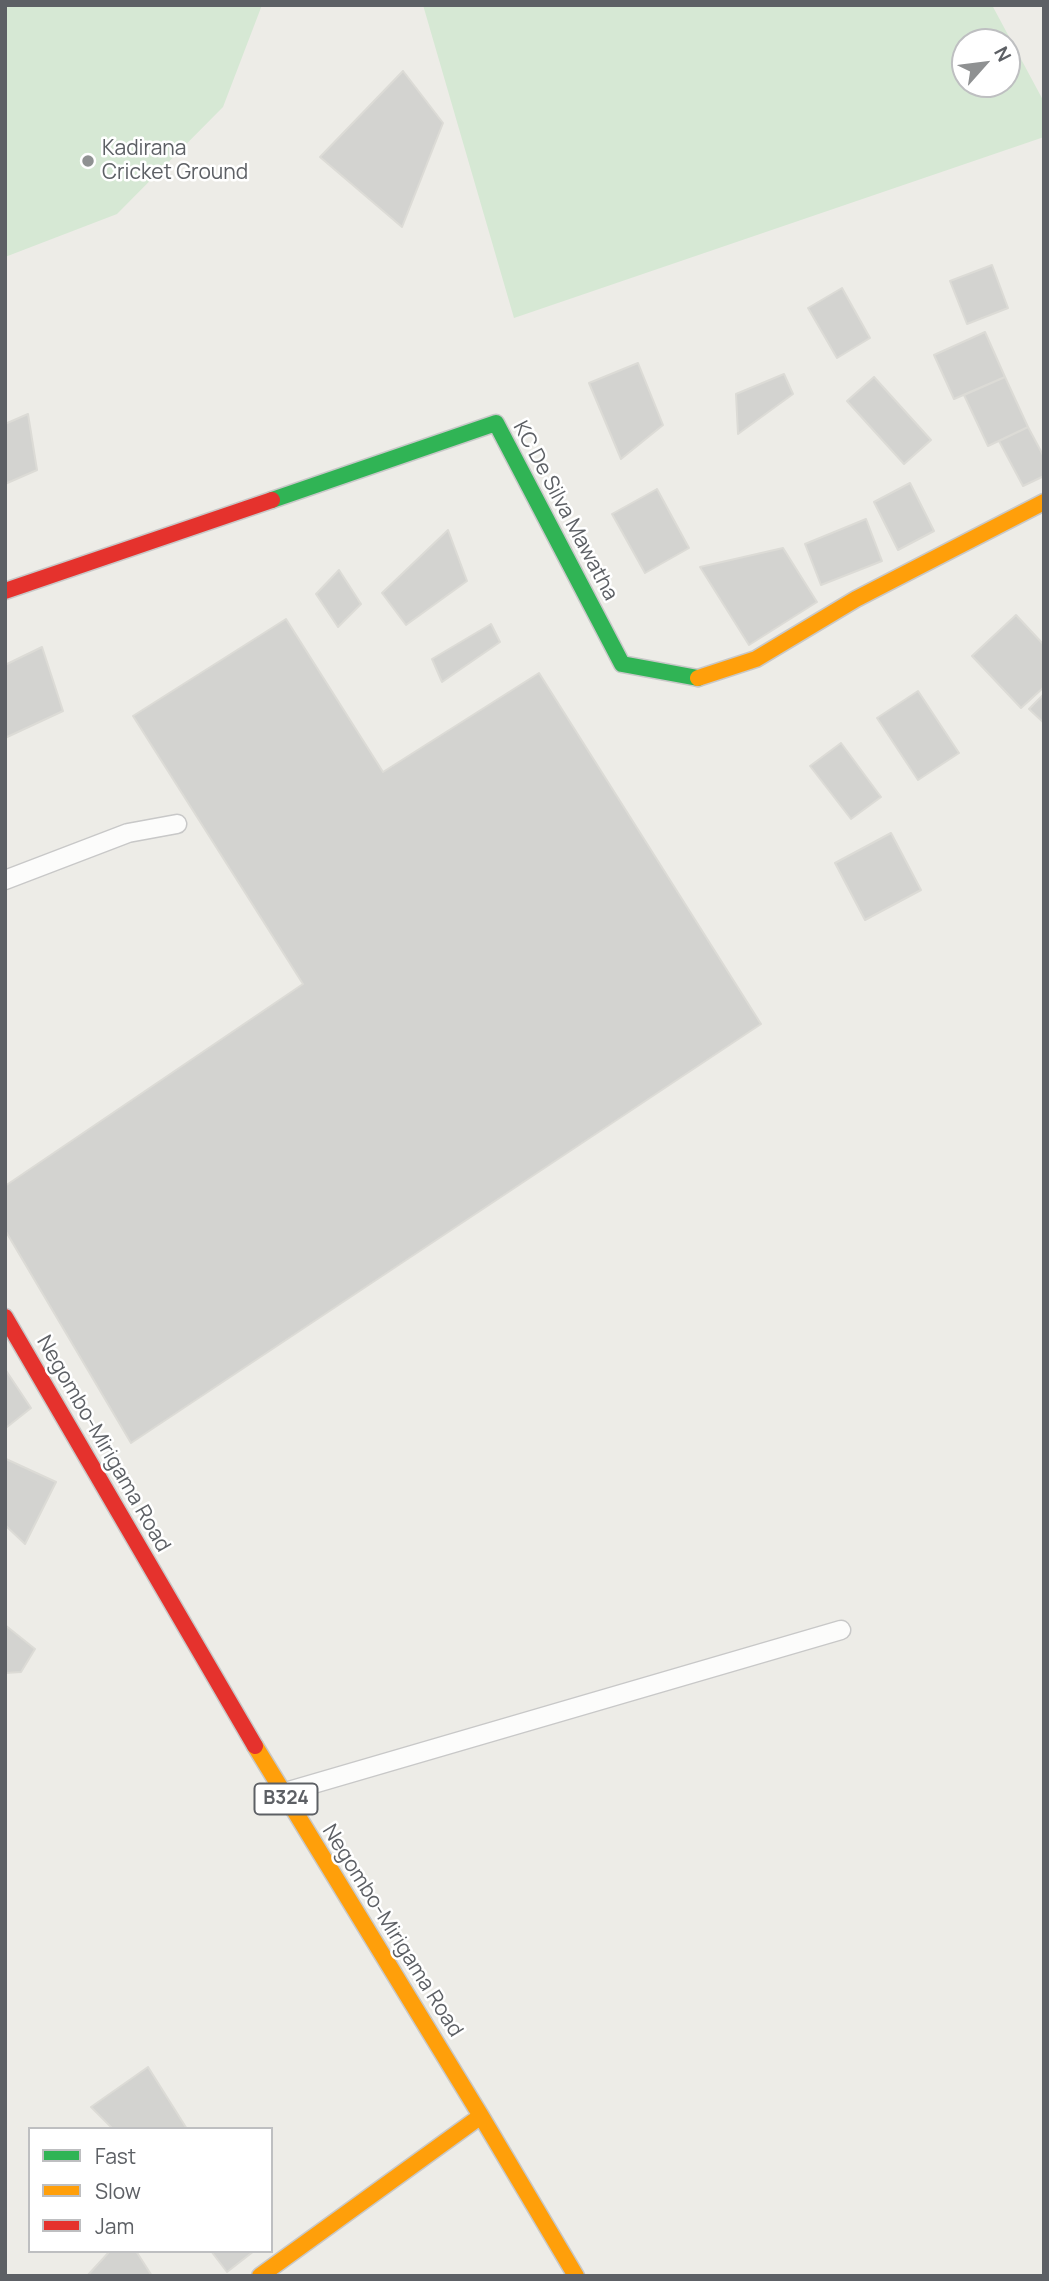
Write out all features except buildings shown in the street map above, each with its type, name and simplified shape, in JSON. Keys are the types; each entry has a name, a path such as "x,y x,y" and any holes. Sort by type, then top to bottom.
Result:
{"street":[{"name":"KC De Silva Mawatha","path":"5,591 496,423 622,664 699,678 756,659 856,599 1044,502"},
{"name":"Negombo-Mirigama Road","path":"5,1317 282,1793 576,2276"},
{"path":"260,2276 481,2116"}],"lane":[{"path":"5,880 128,833 177,824"},
{"path":"282,1793 842,1630"}],"green space":[{"name":"Kadirana Cricket Ground","path":"5,5 262,5 223,107 117,214 5,257"},
{"path":"423,5 992,5 1004,28 951,28 951,98 1021,98 1021,59 1044,102 1044,137 514,318"}],"traffic: fast":[{"path":"272,500 496,423 622,664 698,678"}],"traffic: slow":[{"path":"698,678 756,659 856,599 1044,502"},
{"path":"255,1746 576,2276"},
{"path":"260,2276 481,2116"}],"traffic: jam":[{"path":"5,591 272,500"},
{"path":"5,1317 255,1746"}],"place":[{"name":"Kadirana Cricket Ground","path":"88,161"}]}
